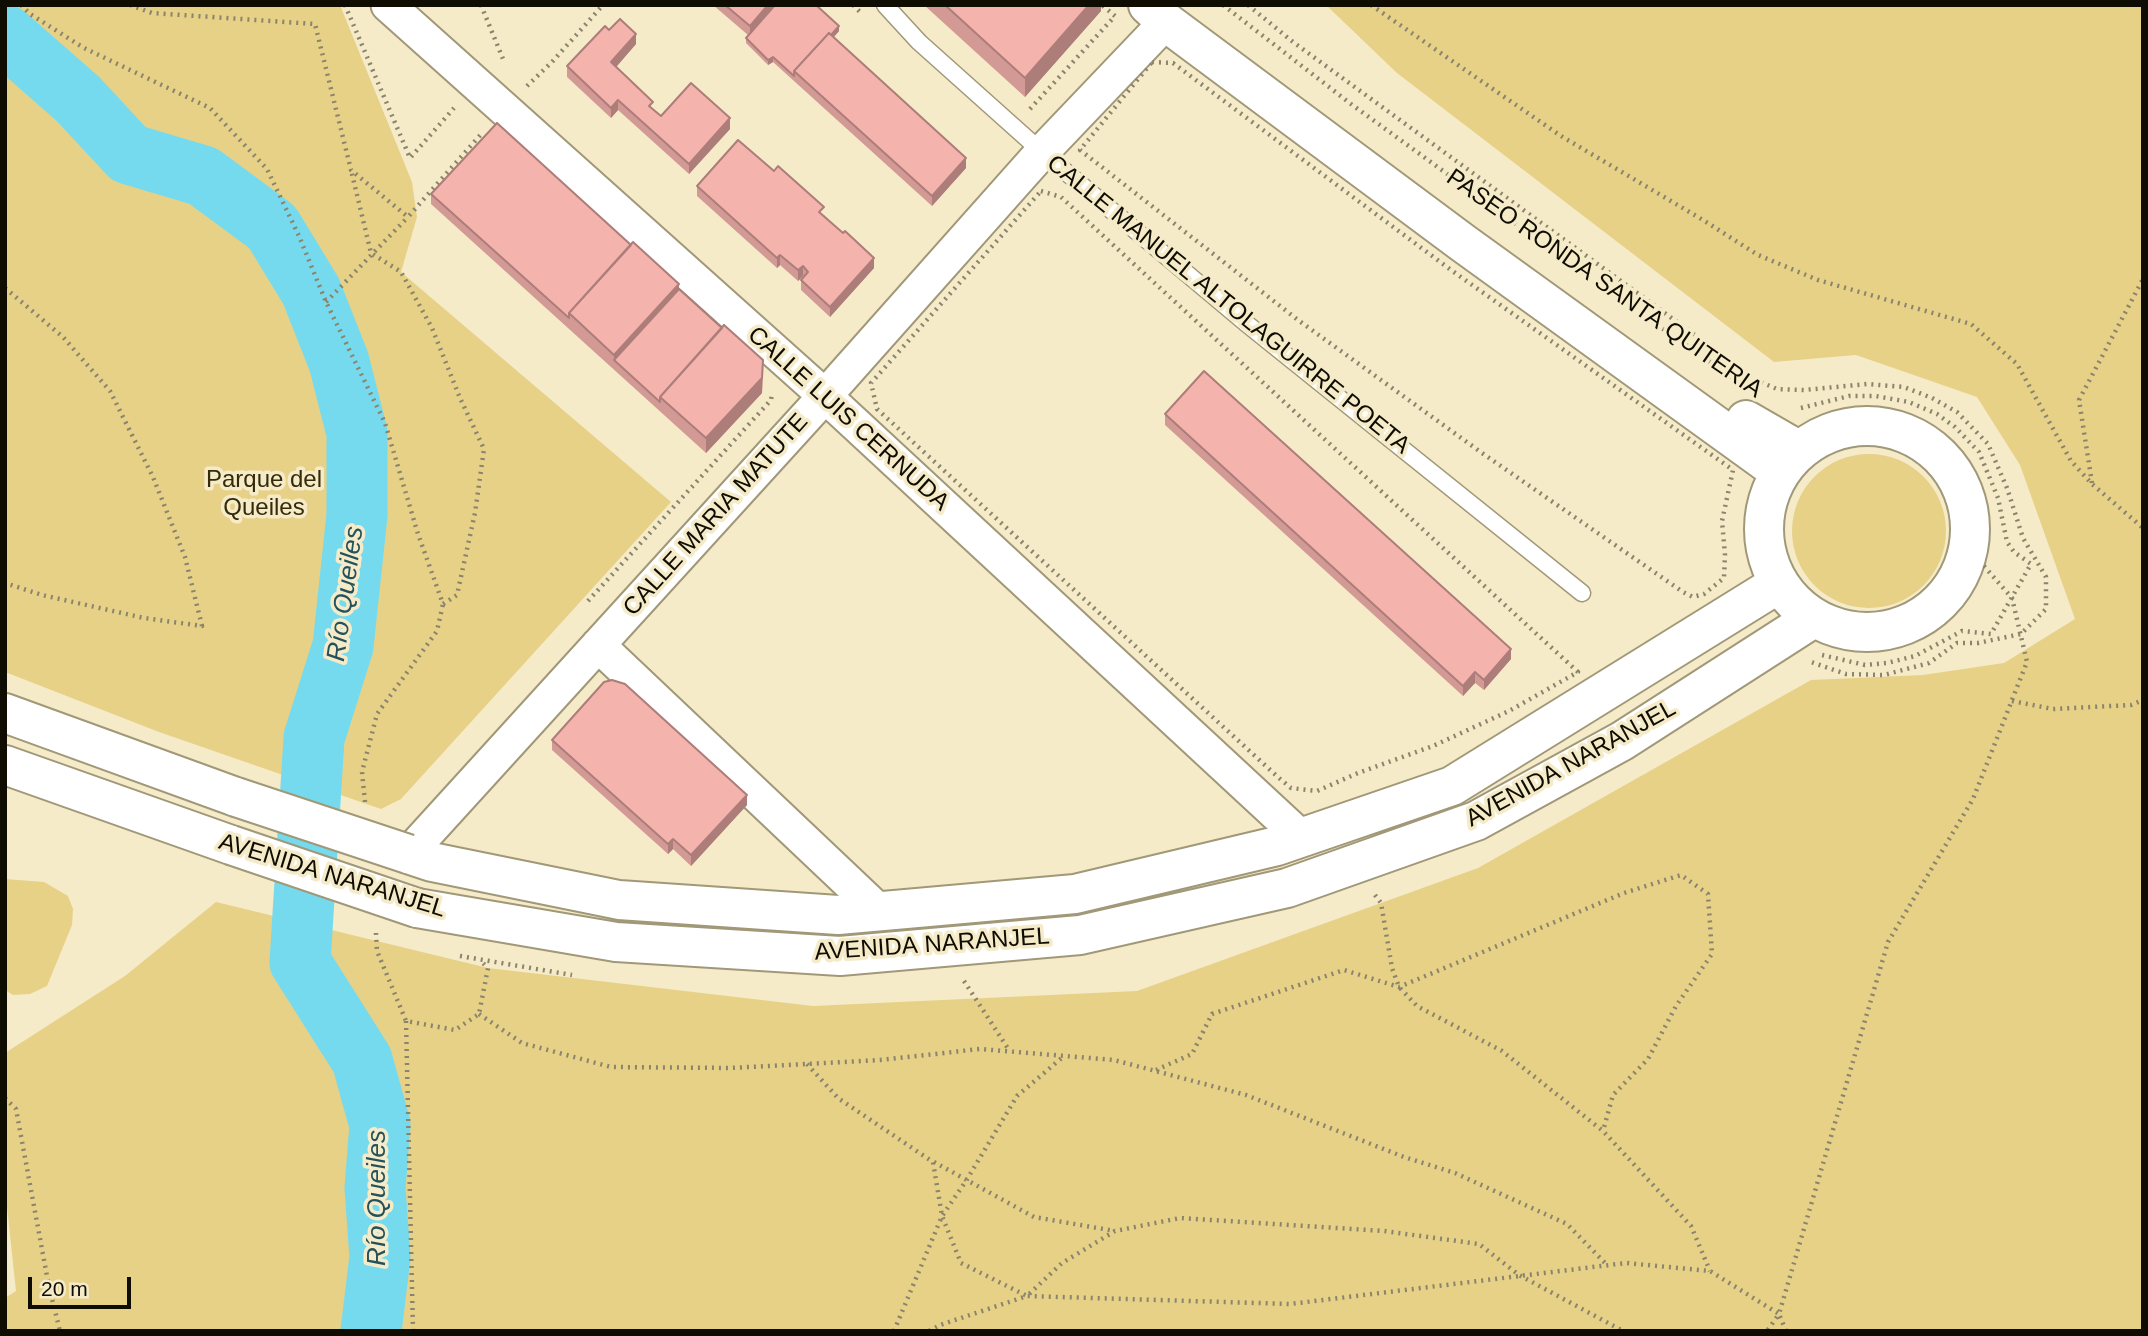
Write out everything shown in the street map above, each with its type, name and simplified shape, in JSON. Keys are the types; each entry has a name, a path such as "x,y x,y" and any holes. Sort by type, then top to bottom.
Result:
{"street":[{"name":"CALLE LUIS CERNUDA","path":"388,5 825,396 1302,838"},
{"name":"CALLE MARIA MATUTE","path":"408,854 825,396 1164,11"},
{"name":"PASEO RONDA SANTA QUITERIA","path":"1164,11 1336,128 1610,328 1735,414 1789,461"},
{"path":"1868,425 1912,435 1948,463 1968,504 1969,549 1949,594 1909,625 1860,634 1812,619 1778,584 1765,547 1765,508 1789,461 1832,431 1868,425"},
{"name":"AVENIDA NARANJEL","path":"5,713 236,797 432,862 619,900 838,915 880,912 1075,894 1277,846 1452,786 1778,584"},
{"name":"AVENIDA NARANJEL","path":"5,765 417,908 616,942 840,956 1080,935 1287,888 1476,821 1622,741 1812,619"},
{"path":"598,645 880,912"}],"lane":[{"name":"CALLE MANUEL ALTOLAGUIRRE POETA","path":"885,5 919,42 1042,152 1247,324 1582,593"}],"path":[{"path":"21,5 30,14 84,48 210,108 267,169 326,302 385,423 418,534 443,604 438,631 377,714 362,772 365,810"},
{"path":"130,5 152,13 315,24 372,253 401,272 432,328 484,449 475,513 457,595 443,604"},
{"path":"345,5 410,159 454,108"},
{"path":"481,5 505,64"},
{"path":"517,82 525,89 603,5"},
{"path":"853,5 872,23"},
{"path":"1029,109 1115,16 1102,5"},
{"name":"PASEO RONDA SANTA QUITERIA","path":"1223,5 1352,104 1582,272 1752,391"},
{"path":"1248,5 1293,42 1758,381 1777,389 1804,390 1867,384 1904,387 1933,398 1957,412 1988,444 2007,488 2023,538 2046,577 2046,609 2021,634 1978,643 1956,643 1929,663 1884,675 1846,674 1807,661"},
{"path":"1371,5 1560,136 1758,255 1818,280 1971,324 2017,364 2071,461 2092,484 2143,528"},
{"path":"1152,62 1173,63 1451,270 1733,470 1722,521 1724,578 1704,594 1693,597 1671,583 1482,453 1298,320 1080,150 1152,62"},
{"path":"326,302 408,217 492,123"},
{"path":"351,170 408,217"},
{"path":"1041,191 1061,197 1578,672 1433,746 1317,791 1291,789 1279,778 877,409 871,383 1041,191"},
{"path":"2092,484 2078,400 2143,279"},
{"path":"5,288 63,337 110,391 153,477 186,557 202,626 144,618 42,595 5,583"},
{"path":"586,603 771,400 773,388"},
{"path":"1794,407 1804,408 1849,396 1876,396 1919,405 1937,414 1955,428 1979,452 1992,480 2007,542 2014,552 2031,565 2012,598"},
{"path":"1767,1331 1779,1314 1888,942 1973,799 2027,662 2012,598 1969,549"},
{"path":"2012,701 2053,709 2131,705 2143,700"},
{"path":"1155,1071 1192,1054 1212,1014 1344,970 1399,987 1624,893 1681,875 1708,894 1712,954 1676,1006 1648,1059 1613,1095 1603,1131"},
{"path":"1382,887 1372,892 1381,903 1392,968 1399,987 1417,1006 1502,1051 1603,1131 1691,1226 1710,1271"},
{"path":"386,936 376,933 377,951 406,1021 413,1331"},
{"path":"457,955 582,976"},
{"path":"406,1021 455,1030 479,1014 488,968 479,960"},
{"path":"958,972 1009,1051"},
{"path":"954,983 978,980"},
{"path":"479,1014 522,1043 611,1067 730,1068 880,1060 980,1049 1114,1060 1247,1095 1404,1157 1455,1173 1567,1224 1607,1265"},
{"path":"894,1331 942,1216 1017,1096 1064,1056"},
{"path":"807,1064 838,1098 966,1181 1034,1217 1115,1231"},
{"path":"5,1098 16,1109 49,1287 61,1331"},
{"path":"933,1162 942,1216 961,1263 1027,1296"},
{"path":"1027,1296 1062,1263 1115,1231 1180,1218 1384,1231 1479,1244 1519,1275 1623,1331"},
{"path":"929,1331 1027,1296 1290,1304 1626,1264 1710,1271 1779,1314 1786,1331"}],"green space":[{"name":"Parque del Queiles","path":"5,5 340,5 412,182 417,217 401,272 671,502 401,799 381,809 159,732 5,672"},
{"path":"1326,5 2143,5 2143,1331 5,1331 5,1298 16,1291 5,1188 5,1053 125,976 216,902 488,968 813,1006 1137,991 1478,868 1811,680 1923,675 2004,663 2075,619 2020,465 1977,397 1856,355 1774,362 1397,73"},
{"path":"1869,454 1898,460 1923,477 1940,502 1946,531 1940,560 1923,585 1898,602 1869,608 1840,602 1815,585 1798,560 1792,531 1798,502 1815,477 1840,460"},
{"path":"5,879 44,882 68,896 73,909 72,925 47,986 30,994 13,995 5,990"}],"building":[{"path":"725,5 768,5 750,26"},
{"path":"775,5 816,5 839,26 831,35 829,33 794,71 794,76 773,57 768,60 746,38"},
{"path":"945,5 1089,5 1025,78"},
{"path":"620,19 636,34 611,62 653,102 649,106 661,116 691,83 730,118 689,164 618,100 611,108 567,66 605,26 609,30"},
{"path":"829,33 966,158 932,196 794,71"},
{"path":"497,123 631,245 569,313 569,318 431,194"},
{"path":"738,140 774,171 778,166 824,207 819,212 843,233 845,231 874,258 830,307 801,280 808,272 803,266 798,270 780,255 777,258 697,186"},
{"path":"633,242 679,284 614,355 569,313"},
{"path":"679,289 722,328 660,397 660,402 614,360"},
{"path":"724,325 763,360 762,378 706,438 660,397"},
{"path":"1204,371 1511,649 1484,680 1475,672 1463,686 1165,414"},
{"path":"612,680 625,684 747,795 691,855 673,839 668,844 552,740 604,682"}],"waterway":[{"name":"Río Queiles","path":"5,35 78,99 129,154 203,176 272,227 311,291 339,362 357,433 357,515 343,646 314,738 300,962 362,1060 380,1125 375,1188 380,1257 371,1331"}]}
